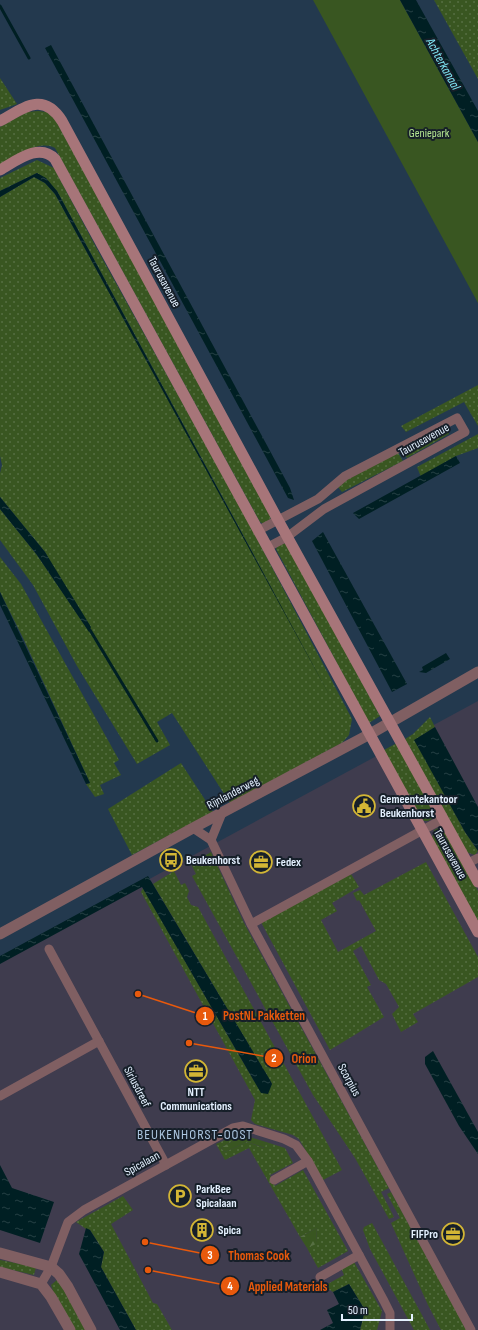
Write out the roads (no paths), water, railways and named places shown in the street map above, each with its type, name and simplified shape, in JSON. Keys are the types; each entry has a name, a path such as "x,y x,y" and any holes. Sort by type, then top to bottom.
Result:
{"main road":[{"name":"Taurusavenue","path":"0,121 36,104 48,105 57,113 287,537 478,882"},
{"name":"Taurusavenue","path":"0,170 38,151 45,151 55,159 478,932"}],"street":[{"name":"Taurusavenue","path":"259,530 318,499 345,476 457,418 465,432 324,509 287,537 268,547"},
{"name":"Rijnlanderweg","path":"0,934 193,828 222,814 370,734 478,672"},
{"path":"193,828 211,840 222,814"},
{"name":"Taurusavenue","path":"422,830 443,819"},
{"path":"251,924 422,830"},
{"name":"Scorpius","path":"211,840 251,924 471,1330"},
{"name":"Taurusavenue","path":"468,863 478,858"},
{"name":"Siriusdreef","path":"49,949 166,1165"},
{"path":"0,1096 99,1041"},
{"name":"Spicalaan","path":"42,1284 51,1267 68,1222 84,1210 233,1128 243,1126 284,1139 296,1145 308,1161 390,1313 390,1330"},
{"path":"274,1180 308,1161"},
{"path":"0,1253 51,1267 59,1274 68,1287 91,1330"},
{"path":"320,1277 359,1255"},
{"path":"0,1272 42,1284 70,1330"}],"water":[{"name":"Achterkanaal","path":"400,0 416,0 478,111 478,142"},
{"path":"51,45 290,488 294,500 288,498 45,48"},
{"path":"37,173 46,178 57,191 332,700 55,194 45,183 34,177 0,197 0,191"},
{"path":"456,456 460,463 359,519 353,513"},
{"path":"0,497 45,552 91,627 89,632 37,555 0,509"},
{"path":"323,532 407,684 392,692 312,541"},
{"path":"0,592 90,783 86,784 0,605"},
{"path":"446,653 450,659 426,673 419,672 423,670 422,667"},
{"path":"435,727 478,807 478,851 465,832 414,740"},
{"path":"148,876 270,1080 272,1084 268,1094 261,1093 142,887 0,964 0,956"},
{"path":"433,1051 478,1132 478,1154 459,1126 425,1064 425,1057"},
{"path":"0,1165 12,1188 54,1202 40,1243 0,1230"},
{"path":"86,1228 90,1230 104,1252 101,1267 136,1330 120,1330 79,1254"},
{"path":"349,1284 365,1310 360,1330 320,1330 333,1323 327,1310 339,1304 333,1292"}],"waterway":[{"path":"0,6 29,58"},
{"path":"90,630 157,741"}],"place":[{"name":"Gemeentekantoor Beukenhorst","path":"364,806"},
{"name":"Beukenhorst","path":"171,860"},
{"name":"Fedex","path":"261,862"},
{"name":"PostNL Pakketten","path":"138,994"},
{"name":"Orion","path":"189,1043"},
{"name":"NTT Communications","path":"196,1071"},
{"name":"ParkBee Spicalaan","path":"180,1196"},
{"name":"Spica","path":"202,1230"},
{"name":"FIFPro","path":"453,1234"},
{"name":"Thomas Cook","path":"145,1242"},
{"name":"Applied Materials","path":"148,1270"}],"district":[{"name":"BEUKENHORST-OOST","path":"195,1134"}],"park label":[{"name":"Geniepark","path":"429,133"}]}
